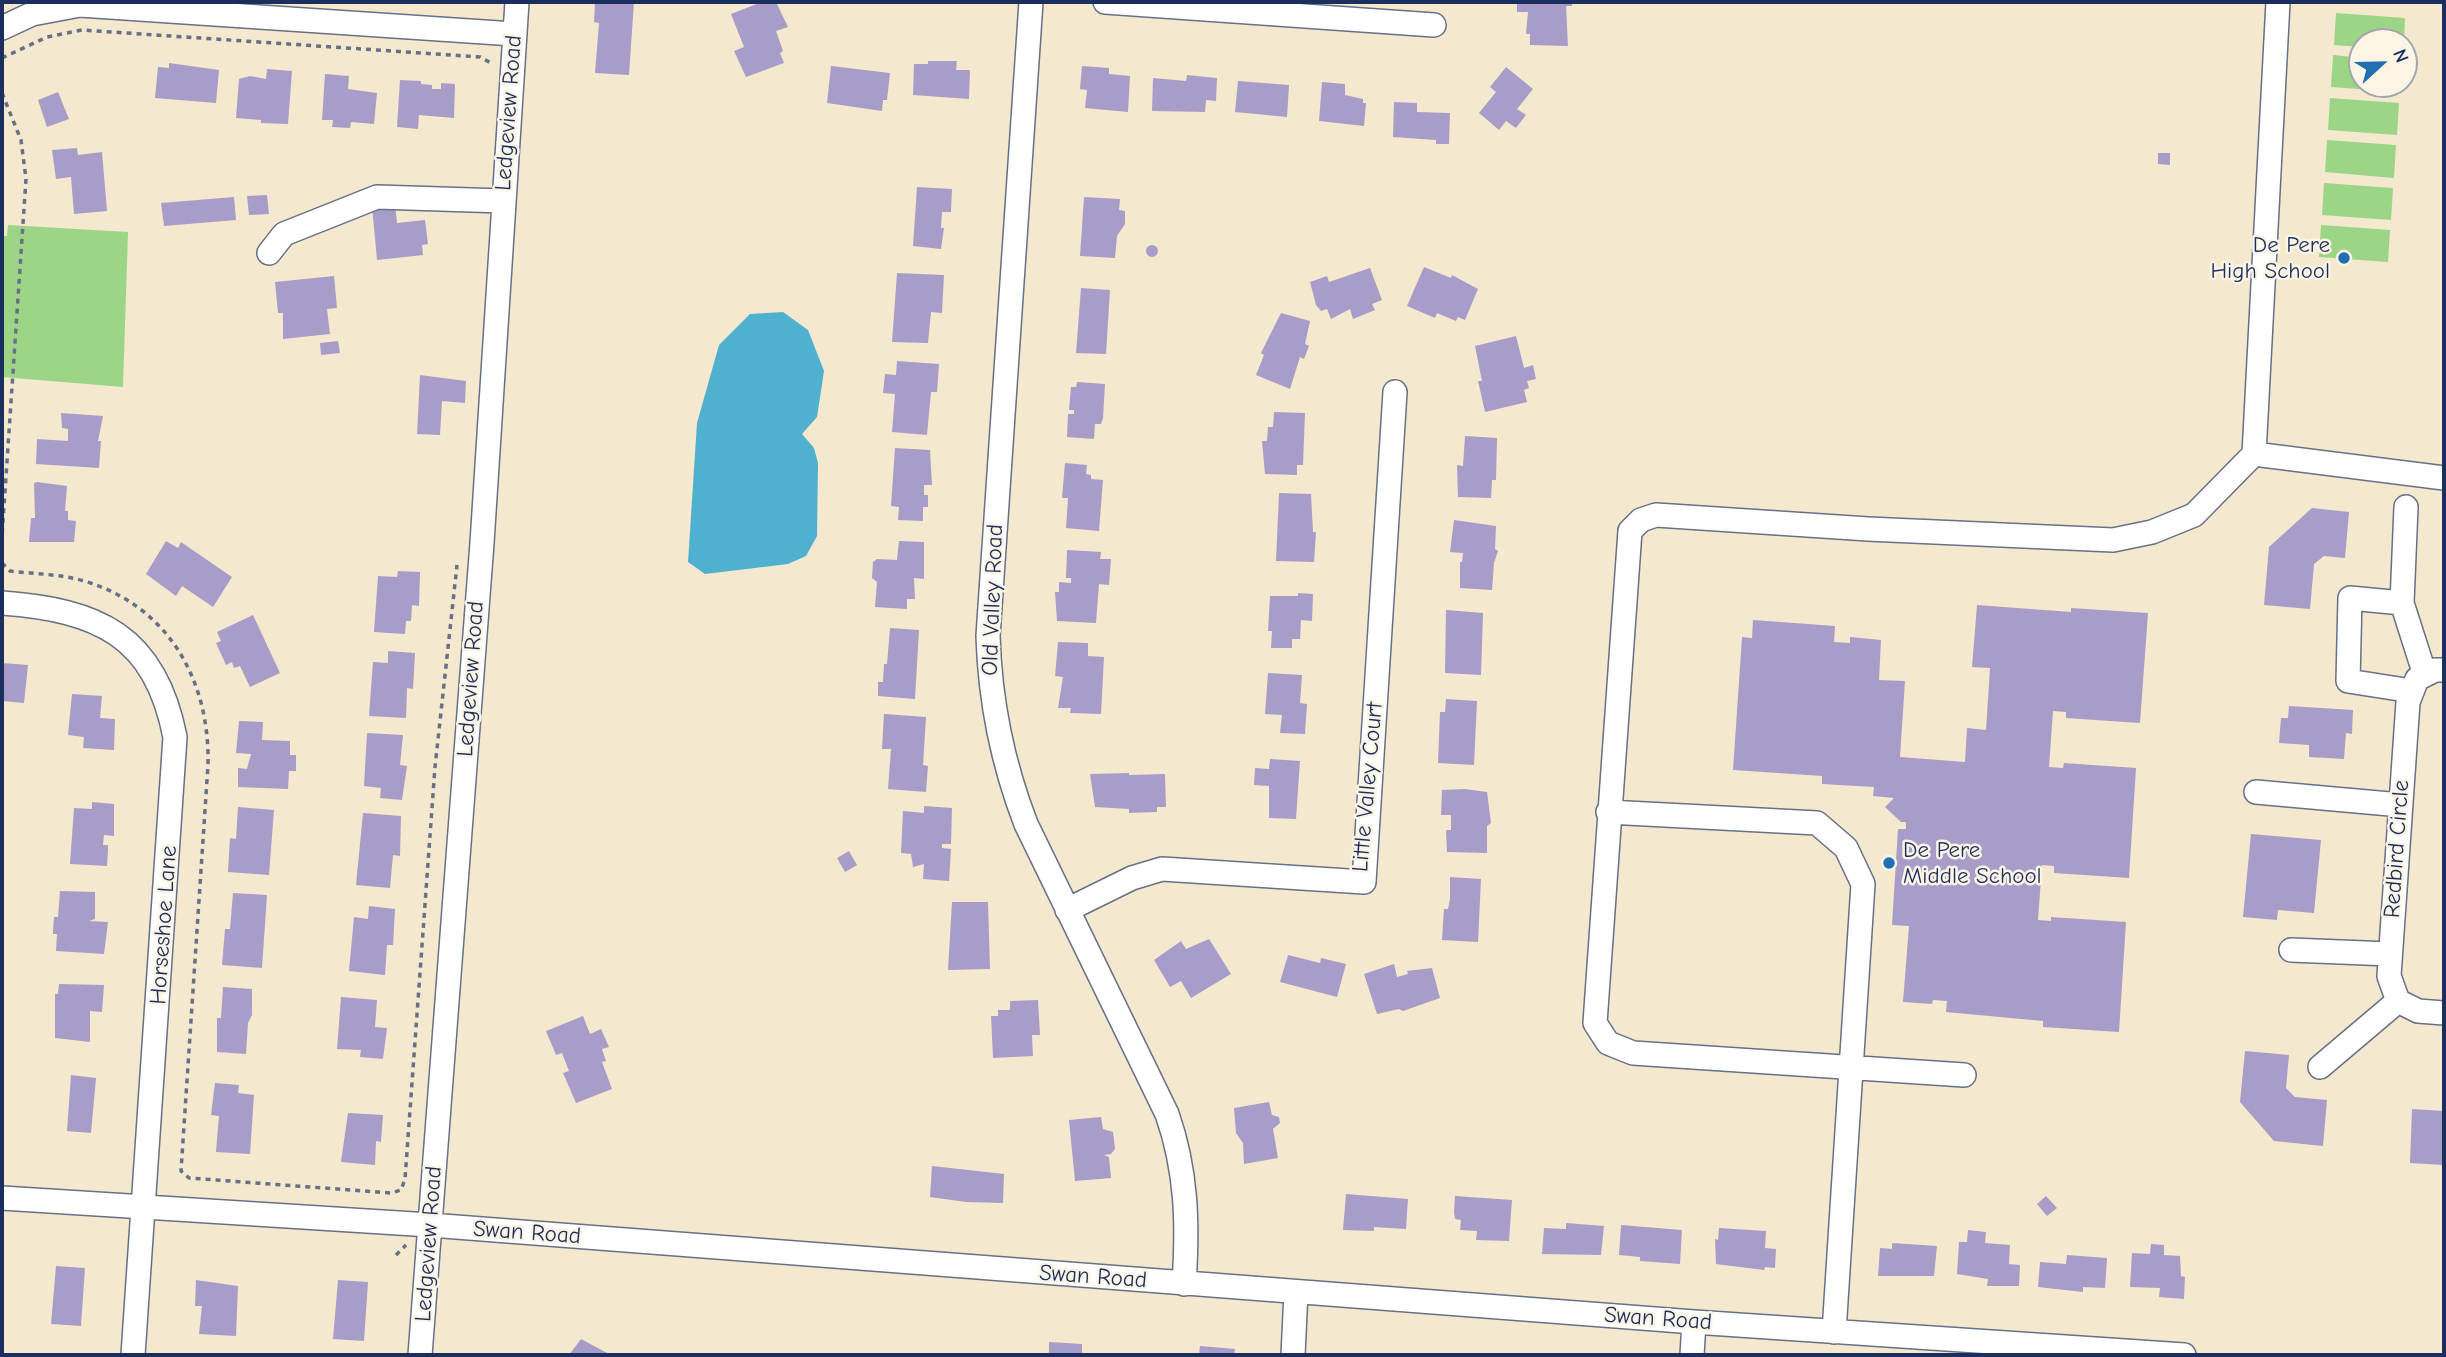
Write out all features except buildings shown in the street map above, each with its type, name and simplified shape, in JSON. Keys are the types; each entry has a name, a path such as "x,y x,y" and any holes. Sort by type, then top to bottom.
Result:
{"street":[{"name":"Ledgeview Road","path":"420,1355 482,543 517,2"},
{"name":"Old Valley Road","path":"1031,2 988,649 993,713 1009,781 1026,824 1167,1114 1177,1143 1188,1212 1184,1284"},
{"path":"1105,2 1226,6 1434,25"},
{"path":"1964,1075 1633,1053 1608,1043 1595,1023 1630,531 1641,520 1656,515 1868,529 2113,540 2152,532 2194,515 2254,454 2278,2"},
{"path":"2,28 32,14 60,6 195,7 514,34"},
{"path":"269,253 284,234 377,197 503,201"},
{"name":"Little Valley Court","path":"1067,909 1132,878 1162,869 1364,881 1395,391"},
{"path":"2254,454 2444,478"},
{"path":"2402,603 2350,598 2348,681 2427,679 2402,603 2406,507"},
{"name":"Horseshoe Lane","path":"2,603 66,610 112,631 148,666 170,712 176,762 133,1355"},
{"name":"Redbird Circle","path":"2399,1001 2389,976 2408,702 2427,679"},
{"path":"2256,792 2400,805"},
{"path":"1608,812 1816,823 1846,848 1863,884 1834,1332"},
{"path":"2291,950 2390,954"},
{"path":"2320,1067 2399,1001 2418,1011 2444,1013"},
{"name":"Swan Road","path":"2,1198 430,1225 1834,1332 2025,1351 2184,1355"},
{"path":"1293,1355 1296,1292"},
{"path":"1692,1355 1694,1322"}],"path":[{"path":"2,58 56,33 94,30 480,57 491,62 494,69"},
{"path":"2,93 21,140 26,179 2,536"},
{"path":"2,565 10,571 82,580 110,591 137,607 159,626 179,650 203,703 208,765 181,1171 189,1178 391,1193 401,1190 405,1180 435,767 458,559"}],"green space":[{"path":"2336,13 2405,18 2405,28 2348,28 2348,46 2334,45"},
{"path":"2333,55 2348,57 2348,88 2331,87"},
{"path":"2330,98 2399,103 2397,135 2328,130"},
{"path":"2327,140 2396,145 2394,178 2325,172"},
{"path":"2324,183 2393,188 2391,220 2322,215"},
{"path":"8,225 128,232 123,387 2,377 2,236 7,236"},
{"path":"2321,225 2390,230 2388,262 2319,257"}],"water":[{"path":"783,312 808,330 824,371 817,417 802,434 814,448 818,463 817,536 806,556 788,564 705,574 688,562 697,423 719,345 750,314"}],"place":[{"name":"De Pere High School","path":"2344,258"},
{"name":"De Pere Middle School","path":"1889,863"}]}
